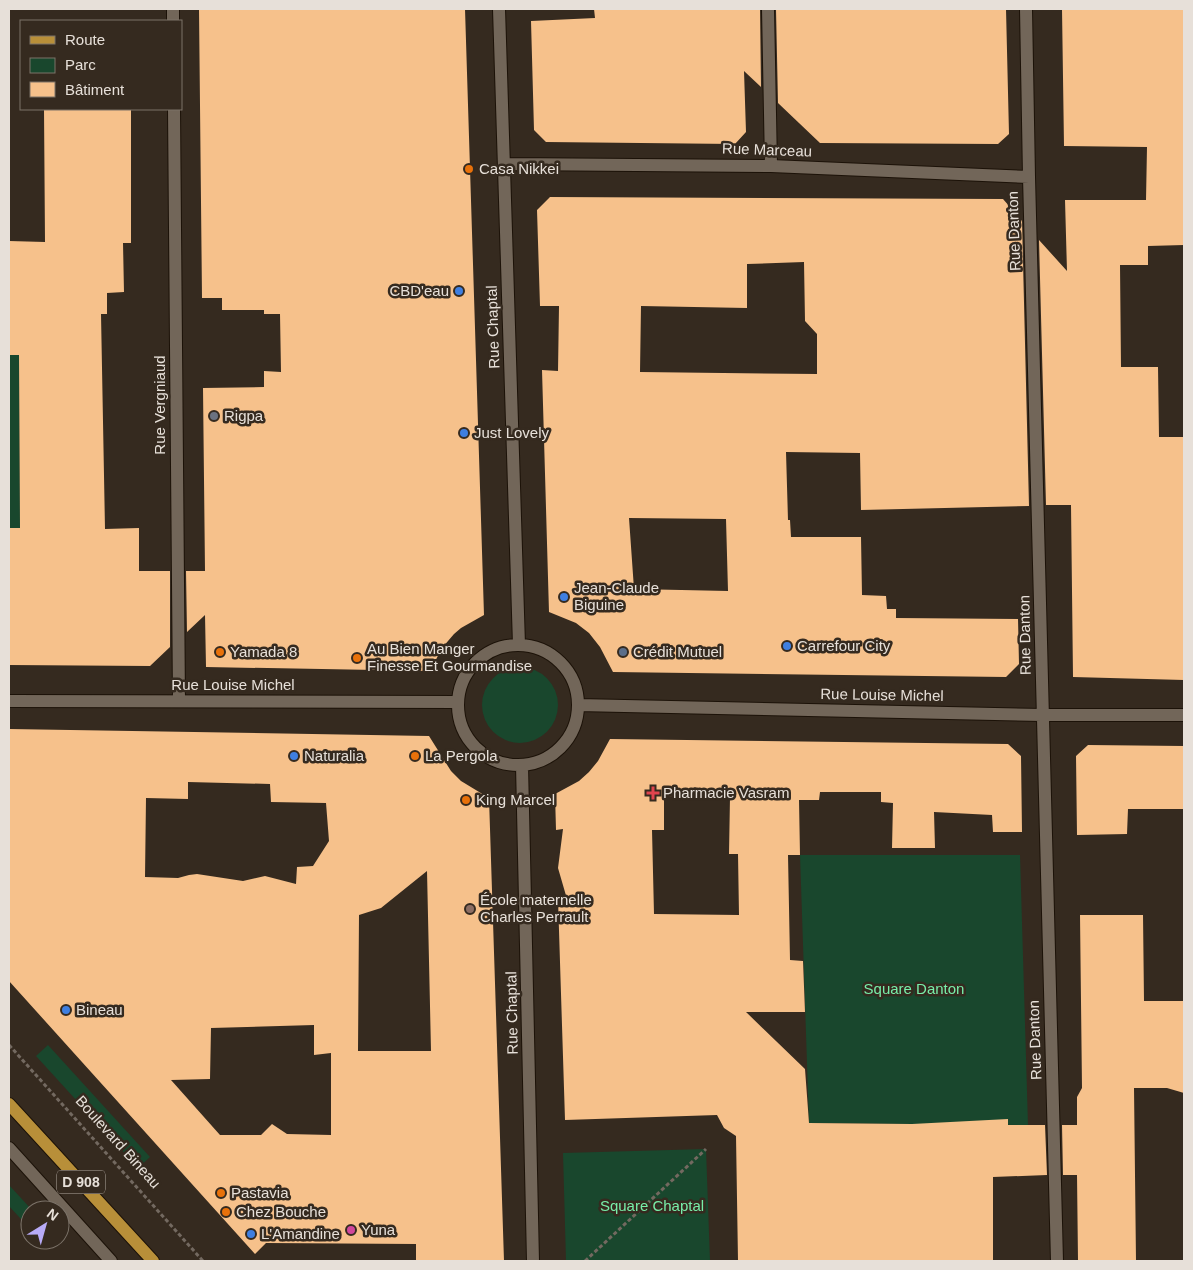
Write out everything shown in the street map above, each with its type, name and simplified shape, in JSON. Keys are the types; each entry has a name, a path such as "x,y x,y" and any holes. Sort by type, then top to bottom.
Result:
{"main road":[{"name":"D 908","path":"9,1104 153,1261"}],"street":[{"name":"Rue Chaptal","path":"499,9 519,645"},
{"path":"768,9 771,166"},
{"name":"Rue Danton","path":"1026,9 1057,1261"},
{"name":"Rue Vergniaud","path":"174,110 178,701"},
{"name":"Rue Marceau","path":"504,164 771,166 1029,177"},
{"path":"519,645 535,648 550,654 562,664 572,677 578,705 575,724 567,740 554,754 539,761 522,765 506,764 493,760 480,752 468,739 460,723 458,702 461,685 470,669 488,653 505,646 519,645"},
{"name":"Rue Louise Michel","path":"9,700 458,702"},
{"name":"Rue Louise Michel","path":"578,705 1042,715 1184,715"},
{"name":"Rue Chaptal","path":"522,765 533,1261"},
{"path":"9,1148 111,1261"}],"path":[{"name":"Boulevard Bineau","path":"9,1045 204,1261"},
{"path":"585,1261 706,1149"}],"green space":[{"path":"9,355 19,355 20,528 9,528"},
{"path":"520,667 535,670 547,678 555,690 558,705 555,720 547,732 535,740 520,743 505,740 493,732 485,720 482,705 485,690 493,678 505,670"},
{"name":"Square Danton","path":"800,855 1020,855 1028,1125 809,1123"},
{"path":"48,1045 150,1157 138,1168 36,1056"},
{"name":"Square Chaptal","path":"706,1149 710,1261 566,1261 563,1153"},
{"path":"9,1185 23,1200 20,1200 20,1218 9,1206"}],"building":[{"path":"199,9 465,9 484,615 454,634 442,648 430,671 206,667 205,615 187,632 186,571 205,571 203,388 264,387 264,371 281,372 280,314 264,314 264,310 222,310 222,298 202,298"},
{"path":"594,9 760,9 761,87 744,71 746,132 735,144 546,142 534,130 531,21 595,18"},
{"path":"776,9 1006,9 1009,134 998,144 820,143 778,103"},
{"path":"1062,9 1184,9 1184,245 1148,246 1148,265 1120,265 1121,367 1158,367 1159,437 1184,437 1184,680 1073,677 1071,505 1046,505 1039,240 1067,271 1065,200 1146,200 1147,147 1064,146"},
{"path":"44,110 131,110 131,243 123,243 124,292 107,293 107,314 101,314 105,529 139,528 139,571 170,571 170,647 150,666 9,665 9,528 20,528 19,355 9,355 9,241 45,242"},
{"path":"550,197 1003,199 1022,221 1029,506 861,510 860,453 786,452 788,520 790,520 791,537 861,537 862,595 886,596 887,609 896,609 896,618 1018,619 1019,664 1006,677 613,672 600,647 589,633 576,623 549,612 542,370 558,371 559,306 540,306 537,210","holes":["804,262 805,321 817,334 817,374 640,372 641,306 747,308 747,264","629,518 726,519 728,591 634,589"]},
{"path":"9,729 429,736 451,771 461,781 489,798 504,1261 416,1261 416,1244 266,1243 255,1254 9,981","holes":["188,782 270,784 271,802 326,803 329,841 313,866 297,867 296,884 265,876 243,881 197,874 178,878 145,877 146,798 188,799","427,871 431,1051 358,1051 359,915 381,908","314,1025 314,1055 331,1053 331,1135 287,1134 272,1124 261,1135 220,1135 171,1080 210,1079 211,1028"]},
{"path":"610,739 1008,744 1021,756 1022,832 993,832 992,815 934,812 935,848 892,848 893,803 881,802 881,792 820,792 819,800 799,800 800,855 788,855 790,960 803,961 805,1012 746,1012 805,1069 809,1123 912,1124 1008,1119 1008,1125 1045,1125 1047,1175 993,1177 993,1260 738,1261 736,1136 724,1128 717,1115 565,1120 558,899 567,899 558,868 563,829 556,830 555,794 579,781 598,761","holes":["664,796 730,797 729,854 738,854 739,915 654,914 652,830 664,830"]},
{"path":"1088,745 1184,746 1184,809 1128,809 1127,834 1077,835 1076,756"},
{"path":"1080,915 1143,915 1144,1001 1184,1001 1184,1093 1167,1088 1134,1088 1136,1261 1078,1261 1077,1175 1063,1175 1062,1125 1077,1125 1077,1097 1082,1088"}],"place":[{"name":"Casa Nikkei","path":"469,169"},
{"name":"CBD'eau","path":"459,291"},
{"name":"Rigpa","path":"214,416"},
{"name":"Just Lovely","path":"464,433"},
{"name":"Jean-Claude Biguine","path":"564,597"},
{"name":"Carrefour City","path":"787,646"},
{"name":"Yamada 8","path":"220,652"},
{"name":"Crédit Mutuel","path":"623,652"},
{"name":"Au Bien Manger Finesse Et Gourmandise","path":"357,658"},
{"name":"Naturalia","path":"294,756"},
{"name":"La Pergola","path":"415,756"},
{"name":"Pharmacie Vasram","path":"653,793"},
{"name":"King Marcel","path":"466,800"},
{"name":"École maternelle Charles Perrault","path":"470,909"},
{"name":"Bineau","path":"66,1010"},
{"name":"Pastavia","path":"221,1193"},
{"name":"Chez Bouche","path":"226,1212"},
{"name":"Yuna","path":"351,1230"},
{"name":"L'Amandine","path":"251,1234"}]}
